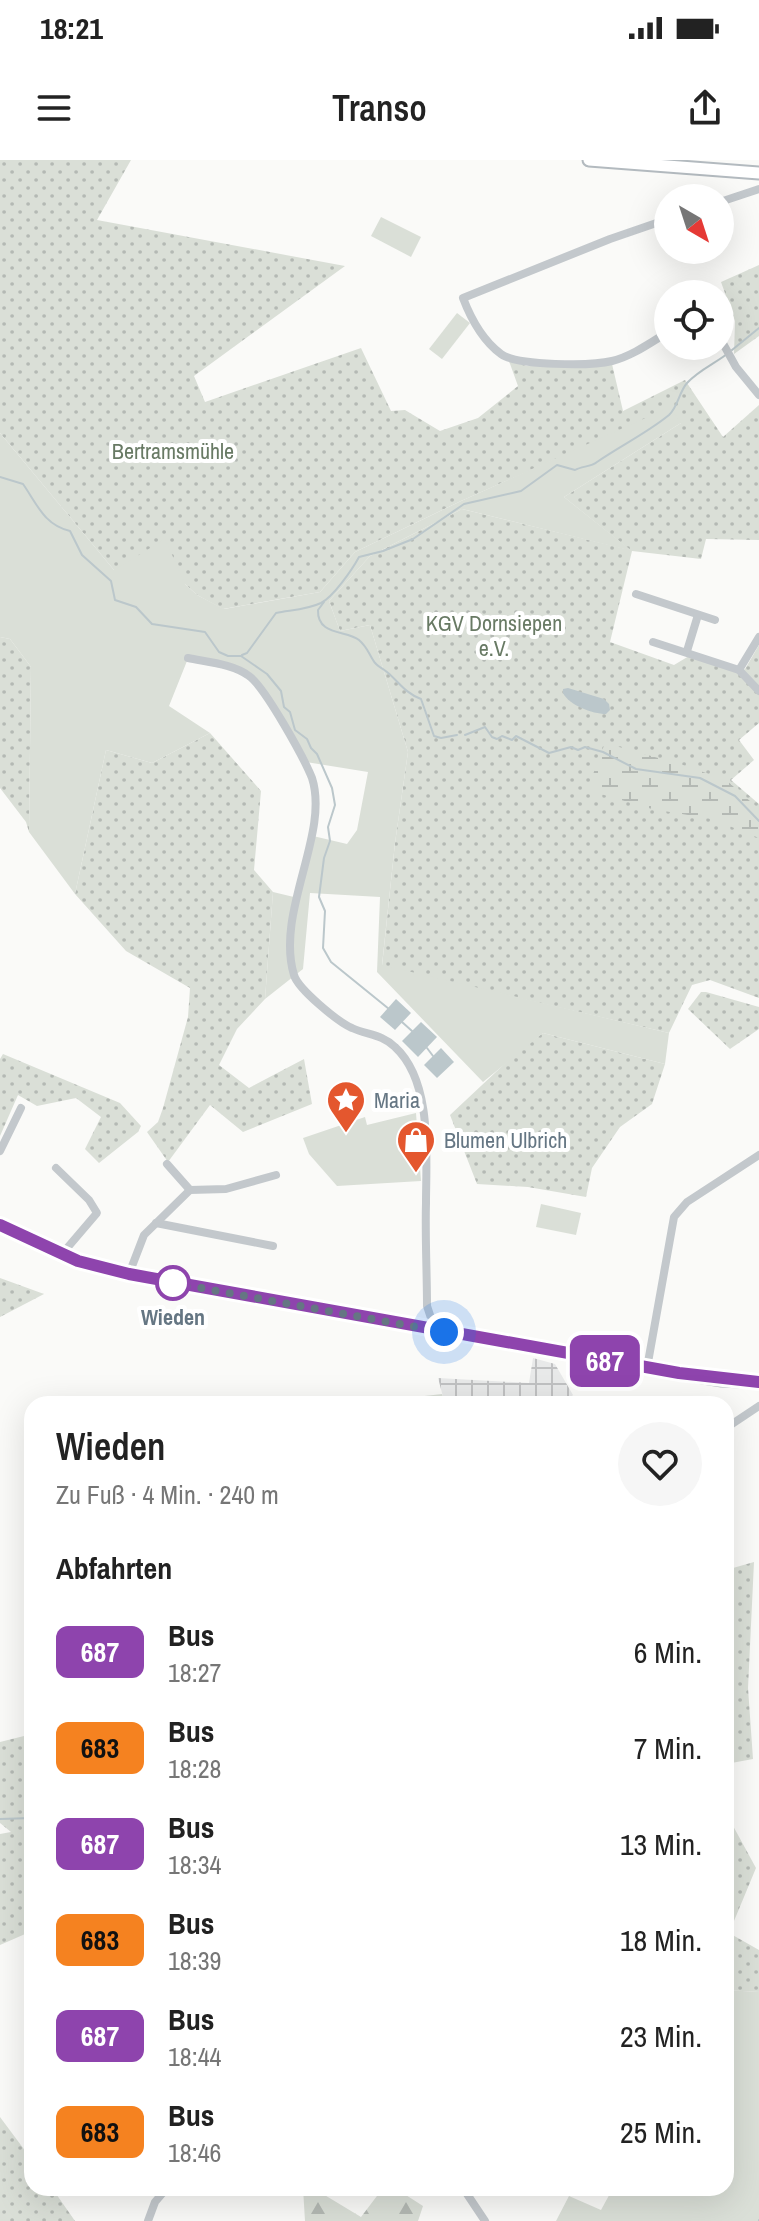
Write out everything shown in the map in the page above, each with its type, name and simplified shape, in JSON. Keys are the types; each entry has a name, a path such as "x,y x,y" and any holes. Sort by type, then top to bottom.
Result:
{"main road":[{"path":"589,160 759,173"},
{"path":"0,1226 91,1265 129,1274 647,1368 722,1380 759,1382"}],"street":[{"path":"734,197 759,189"},
{"path":"654,224 463,298 471,319 492,346 505,356 526,362 612,361 654,339"},
{"path":"733,360 759,395"},
{"path":"636,594 715,620"},
{"path":"687,651 698,615"},
{"path":"739,670 759,637"},
{"path":"653,642 739,670 759,691"},
{"path":"188,658 240,670 252,678 263,691 312,778 316,793 315,811 290,943 294,976 322,1006 347,1026 384,1037 402,1054 412,1072 423,1109 426,1136 427,1302 435,1330"},
{"path":"0,1151 21,1108"},
{"path":"647,1368 674,1217 687,1202 759,1155"},
{"path":"167,1164 190,1190"},
{"path":"56,1168 89,1200 97,1213 62,1254"},
{"path":"129,1274 144,1235 190,1190 226,1189 276,1175"},
{"path":"156,1223 273,1246"},
{"path":"734,1423 759,1406"},
{"path":"148,2221 160,2196"},
{"path":"468,2196 485,2221"}],"shaded area":[{"path":"563,689 604,699 610,710 600,714 576,705 563,693"},
{"path":"396,999 411,1013 395,1030 380,1017"},
{"path":"421,1022 437,1037 418,1057 402,1041"},
{"path":"441,1048 454,1062 437,1078 424,1065"},
{"path":"533,1358 555,1364 573,1395 443,1396 438,1378 529,1383"}],"green space":[{"path":"0,160 131,160 97,220 345,266 194,376 205,402 361,348 391,411 405,410 440,431 478,418 518,386 509,361 527,366 612,364 623,411 685,380 723,437 759,405 759,540 706,539 701,559 632,551 610,642 674,665 689,656 738,673 745,669 759,645 759,723 739,740 754,760 731,780 759,804 759,998 710,980 692,985 669,1033 382,966 408,752 370,625 340,631 329,601 370,556 462,509 630,550 564,497 681,423 626,428 461,501 355,552 320,592 223,609 197,595 185,584 114,570 0,433"},
{"path":"381,217 421,237 411,257 371,236"},
{"path":"759,265 759,336 734,354 734,280 725,280"},
{"path":"457,313 470,323 442,359 429,349"},
{"path":"670,407 681,423 564,497 632,551 462,509 370,556 329,601 340,631 370,625 408,752 382,965 669,1033 665,1064 543,1033 483,1082 377,972 380,897 310,893 303,969 265,999 273,892 298,898 313,836 347,844 357,830 368,772 306,762 252,674 187,661 169,706 210,733 152,763 106,750 75,894 29,832 31,667 10,639 0,637 0,433 114,570 165,539 185,584 197,595 224,609 320,592 355,552"},
{"path":"0,637 10,639 31,667 29,832 26,822 0,788"},
{"path":"210,733 261,791 254,870 273,892 265,999 237,1029 219,1065 249,1088 304,1059 312,1104 243,1132 210,1105 168,1162 147,1132 158,1122 163,1108 188,1017 190,988 126,951 75,894 106,750 152,763"},
{"path":"605,743 726,780 759,809 759,838 712,819 652,809 587,790"},
{"path":"701,992 759,1007 759,1029 730,1049 688,1009"},
{"path":"543,1033 665,1064 652,1104 620,1127 592,1168 586,1197 528,1187 477,1184 450,1115 516,1053"},
{"path":"3,1054 120,1103 141,1126 138,1132 99,1163 85,1149 101,1117 76,1098 37,1106 18,1095 0,1136 0,1059"},
{"path":"416,1113 421,1181 337,1186 309,1154 303,1138 365,1117 367,1125"},
{"path":"541,1204 581,1213 576,1235 536,1227"},
{"path":"0,1278 44,1294 0,1317"},
{"path":"754,1562 748,1688 753,1759 734,1763 734,1568"},
{"path":"24,1736 24,1934 0,1945 0,1834 11,1832 0,1823 0,1742"},
{"path":"734,1828 756,1868 734,1921"},
{"path":"734,1936 759,1950 759,1992 734,1990"},
{"path":"734,1990 759,1992 759,2221 556,2221 569,2196 601,2210 609,2196 734,2196"},
{"path":"0,2117 24,2149 24,2196 58,2196 75,2221 0,2221"},
{"path":"303,2196 326,2196 361,2217 377,2196 407,2196 423,2206 418,2221 305,2221"}],"waterway":[{"path":"734,348 759,328"},
{"path":"242,655 247,653 276,613 310,607 326,600 359,557 413,539 464,504 521,491 557,465 575,470 595,464 669,415 687,383 718,360"},
{"path":"0,477 23,484 47,519 70,531 82,555 111,581 115,600 136,607 152,624 205,632 219,652 241,656 267,674 281,691 284,707 290,712 295,730 307,739 317,754 332,788 335,805 328,827 330,841 324,858 319,897 325,911 323,948 331,962 389,1009"},
{"path":"324,602 318,610 322,624 359,640 376,664 421,699 434,736 457,735"},
{"path":"465,735 485,727 492,737 497,739 502,736 512,740 516,736 549,753 585,747 603,752 636,769 700,778 735,796 759,821"},
{"path":"402,1022 412,1031"},
{"path":"427,1048 433,1056"},
{"path":"0,1819 24,1818"}],"bus line":[{"name":"687","path":"0,1225 78,1261 129,1274 679,1373 759,1382"}],"place":[{"name":"Maria","path":"346,1134"},
{"name":"Blumen Ulbrich","path":"416,1174"},
{"name":"Wieden","path":"173,1283"}],"route":[{"path":"173,1283 444,1332"}],"park label":[{"name":"Bertramsmühle","path":"173,451"},
{"name":"KGV Dornsiepen e.V.","path":"494,636"}]}
